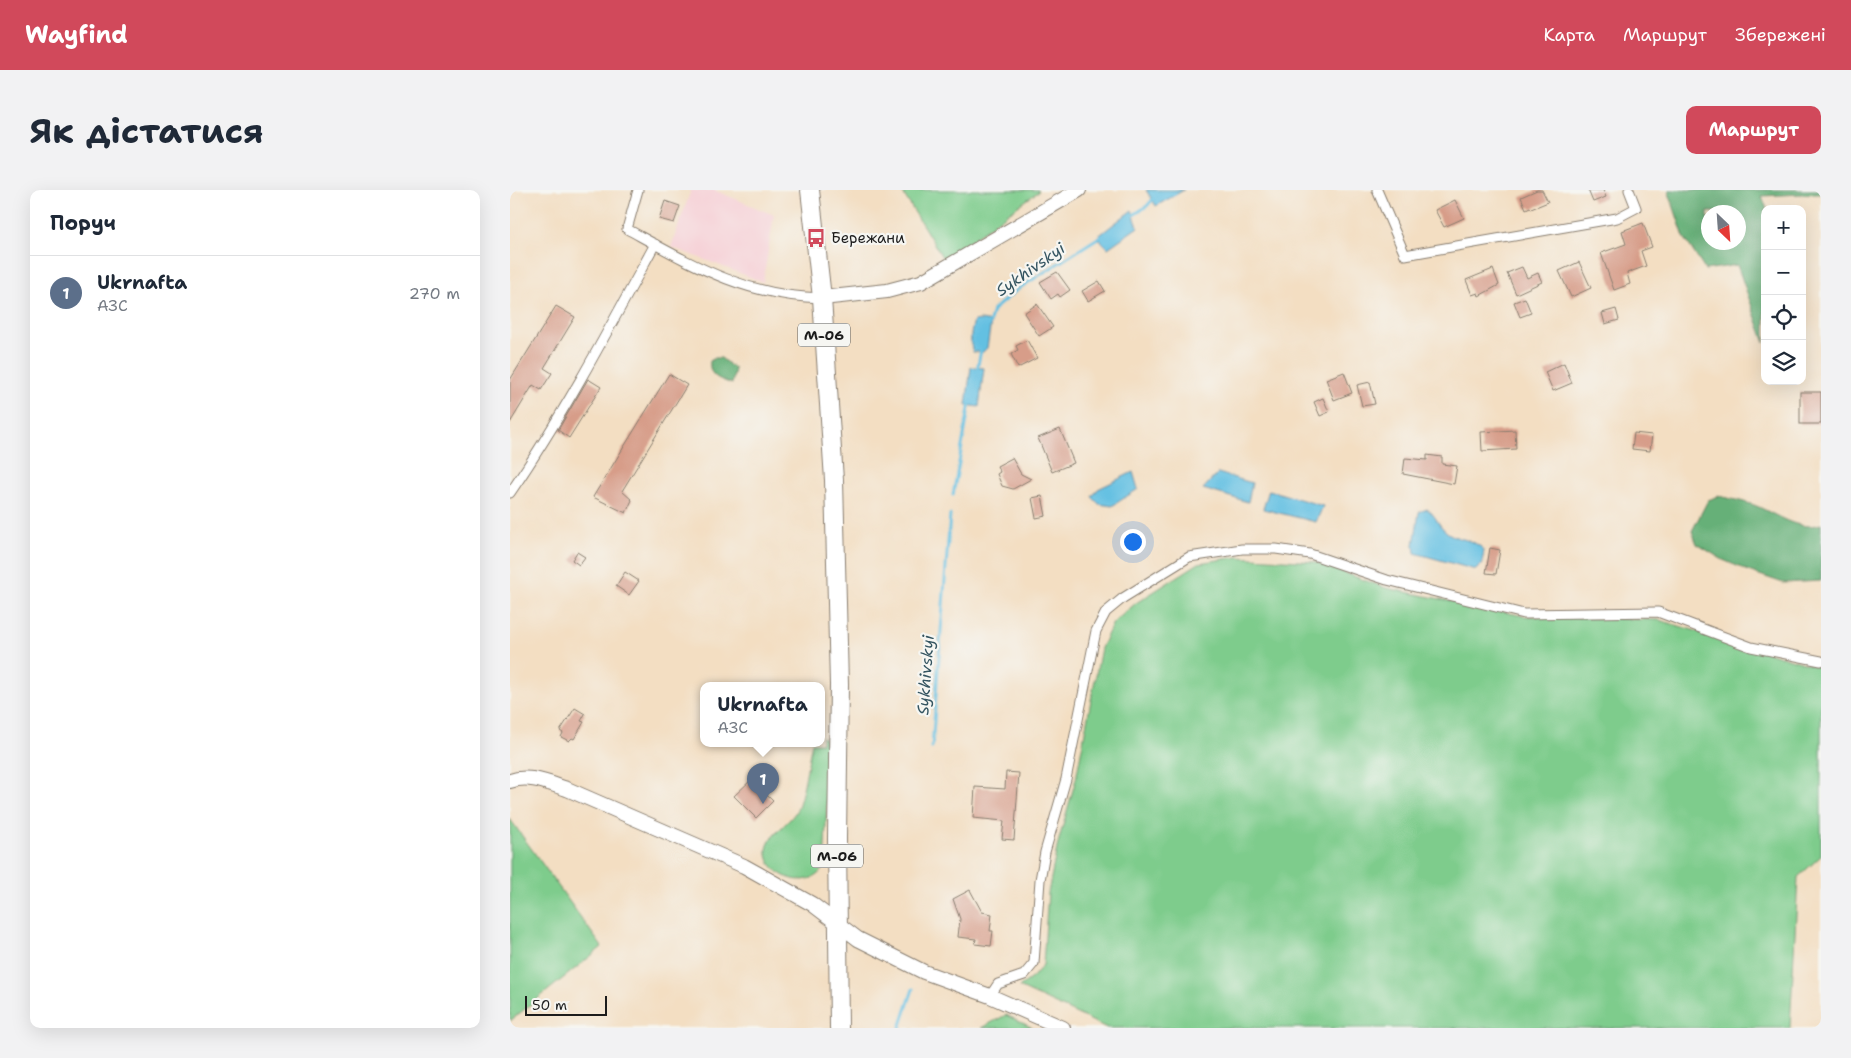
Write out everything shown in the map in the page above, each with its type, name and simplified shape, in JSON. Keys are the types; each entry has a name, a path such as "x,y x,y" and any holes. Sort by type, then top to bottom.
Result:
{"highway":[{"name":"М-06","path":"810,190 822,298 834,480 839,685 839,1028"}],"street":[{"path":"638,190 627,229 729,282 763,292 796,298 822,298 887,291 921,282 1079,190"},
{"path":"1377,190 1405,255 1617,218 1636,208 1629,190"},
{"path":"510,494 536,455 592,360 655,244"},
{"path":"990,996 998,984 1024,975 1034,963 1040,880 1045,852 1066,779 1096,632 1106,612 1123,598 1189,558 1242,548 1310,554 1387,580 1524,614 1658,612 1751,647 1821,661"},
{"path":"510,781 520,778 540,780 567,789 744,866 812,904 858,939 924,972 990,996 1063,1028"}],"shaded area":[{"path":"691,190 714,190 774,215 763,282 671,247"}],"green space":[{"path":"901,190 1038,190 1039,191 944,260"},
{"path":"1668,190 1821,190 1821,193 1762,196 1765,205 1761,205 1761,332 1737,265 1705,270 1684,237"},
{"path":"715,358 721,358 735,369 732,384 719,379 711,371 710,361"},
{"path":"1719,496 1754,505 1795,524 1812,526 1821,524 1821,581 1783,583 1723,560 1697,544 1692,531 1708,500"},
{"path":"1237,557 1315,562 1386,588 1524,616 1659,620 1821,668 1821,856 1798,877 1790,1028 1107,1028 1019,987 1033,977 1043,965 1048,893 1058,843 1076,779 1101,648 1113,623 1136,603 1199,563"},
{"path":"825,739 826,740 825,754 829,759 824,866 818,874 810,879 800,880 781,874 773,867 768,859 767,849 771,839 795,813 803,790 811,747 825,747"},
{"path":"510,819 602,947 510,1021"},
{"path":"1006,1015 1033,1028 981,1028"}],"water":[{"path":"1146,190 1184,190 1156,206"},
{"path":"1132,210 1138,227 1108,248 1097,237"},
{"path":"974,321 991,322 987,348 983,352 973,352 971,333"},
{"path":"971,367 984,368 979,407 966,405"},
{"path":"1133,472 1138,489 1112,506 1099,504 1092,497 1098,489"},
{"path":"1218,473 1252,483 1248,502 1203,489"},
{"path":"1269,490 1323,506 1316,522 1263,509"},
{"path":"1427,509 1448,533 1471,541 1484,550 1482,564 1476,570 1415,553 1414,545 1419,512"}],"building":[{"path":"1537,190 1542,190 1548,202 1531,209 1530,207 1526,209 1521,197"},
{"path":"1588,190 1603,190 1606,197 1593,202"},
{"path":"1455,200 1464,218 1444,227 1435,210"},
{"path":"665,201 680,206 674,223 659,219"},
{"path":"1643,223 1652,247 1641,251 1646,266 1627,273 1630,284 1614,290 1601,253 1626,244 1622,231"},
{"path":"1579,262 1591,288 1571,297 1559,271"},
{"path":"1522,267 1527,278 1538,273 1542,282 1516,294 1507,273"},
{"path":"1493,269 1499,285 1479,296 1478,293 1472,295 1466,280"},
{"path":"1057,272 1070,290 1060,297 1058,294 1051,299 1040,282"},
{"path":"1099,281 1105,291 1088,301 1082,291"},
{"path":"1525,298 1531,313 1520,317 1514,302"},
{"path":"1037,304 1053,327 1039,336 1024,313"},
{"path":"556,306 575,317 544,368 552,373 541,390 533,385 510,423 510,380"},
{"path":"1616,309 1619,320 1605,324 1602,313"},
{"path":"1027,340 1037,358 1018,368 1011,354 1018,350 1016,346"},
{"path":"1564,363 1572,383 1553,391 1545,372"},
{"path":"1344,372 1352,393 1334,400 1326,379"},
{"path":"669,374 687,385 622,491 632,500 626,513 593,497"},
{"path":"588,379 601,387 569,438 558,430"},
{"path":"1370,382 1375,404 1362,406 1357,385"},
{"path":"1800,392 1821,392 1821,424 1800,424"},
{"path":"1323,398 1329,412 1320,416 1314,402"},
{"path":"1060,429 1074,463 1052,472 1038,438"},
{"path":"1515,430 1516,449 1482,451 1481,432"},
{"path":"1634,433 1652,435 1650,451 1632,449"},
{"path":"1427,455 1442,457 1442,464 1457,466 1454,484 1403,474 1405,458 1427,460"},
{"path":"1012,458 1021,474 1031,479 1013,489 1002,486 997,474 1000,472 997,466"},
{"path":"1042,496 1046,516 1036,518 1032,498"},
{"path":"1490,548 1500,550 1496,574 1486,573"},
{"path":"577,552 585,557 579,565 572,560"},
{"path":"625,572 639,581 629,595 616,586"},
{"path":"575,708 585,714 581,721 584,722 574,739 572,738 569,741 561,737 563,733 560,731"},
{"path":"1006,772 1019,773 1014,840 1002,839 1004,821 973,818 975,787 1005,789"},
{"path":"751,780 773,801 756,818 734,796"},
{"path":"970,890 982,912 992,914 990,931 993,931 991,946 975,944 976,939 958,937 960,919 953,899"}],"waterway":[{"name":"Sykhivskyi","path":"1132,216 1147,206 1154,198"},
{"name":"Sykhivskyi","path":"989,325 993,310 1018,289 1101,236"},
{"name":"Sykhivskyi","path":"977,370 981,350"},
{"name":"Sykhivskyi","path":"953,495 970,403"},
{"name":"Sykhivskyi","path":"932,747 950,515"},
{"name":"Sykhivskyi","path":"900,1028 913,989"}],"place":[{"name":"Бережани","path":"816,238"},
{"name":"Ukrnafta","path":"763,804"}]}
